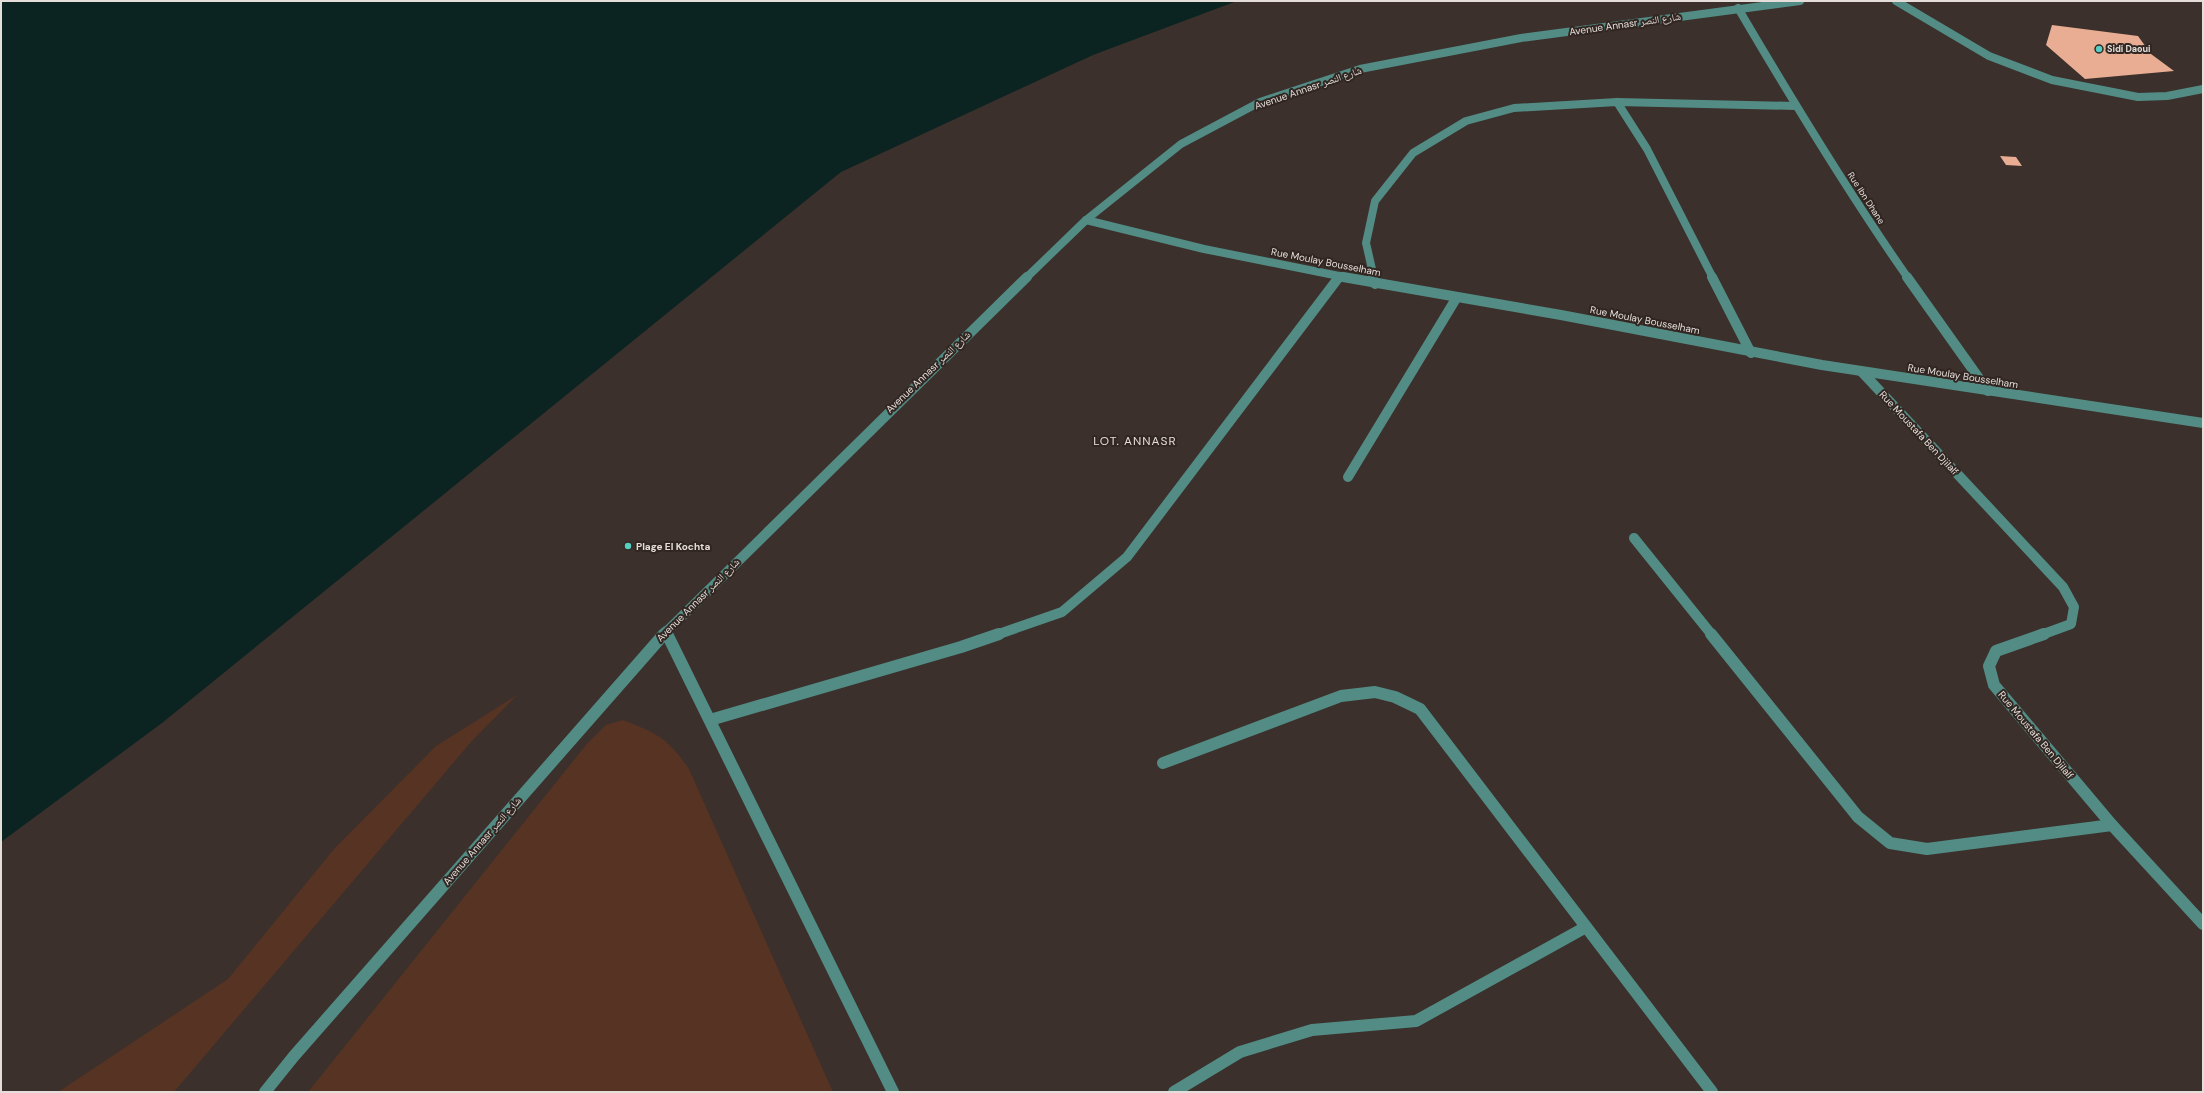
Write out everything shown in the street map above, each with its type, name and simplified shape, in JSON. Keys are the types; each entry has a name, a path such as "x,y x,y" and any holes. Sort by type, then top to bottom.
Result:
{"street":[{"name":"Avenue Annasr شارع النصر","path":"264,1092 666,631 940,360 1086,220 1181,144 1267,99 1368,68 1521,38 1738,8 1800,1"},
{"path":"1896,1 1989,56 2052,80 2085,88 2138,97 2167,96 2203,89"},
{"name":"Rue Ibn Dhane","path":"1738,8 1795,106 1875,231 1988,391"},
{"path":"1617,102 1647,148 1751,353"},
{"path":"1375,284 1366,243 1375,201 1413,153 1466,121 1514,108 1617,102 1795,106"},
{"name":"Rue Moulay Bousselham","path":"1086,220 1160,241 1375,284 1564,316 1751,353 1862,372 2203,423"},
{"path":"710,720 961,647 1062,612 1127,557 1340,276"},
{"path":"1348,477 1457,297"},
{"name":"Rue Moustafa Ben Djilalf","path":"1862,372 2063,587 2074,607 2071,624 1996,651 1989,666 1994,685 2112,825 2203,924"},
{"path":"1634,538 1858,817 1890,843 1927,849 2112,825"},
{"path":"666,631 893,1092"},
{"path":"1163,763 1341,696 1375,692 1395,697 1420,709 1712,1092"},
{"path":"1174,1092 1240,1052 1312,1030 1416,1021 1586,928"}],"shaded area":[{"path":"517,695 471,742 174,1092 58,1092 228,979 334,849 436,746"},
{"path":"623,720 654,733 661,738 674,750 689,769 833,1092 308,1092 586,745 606,725"}],"water":[{"path":"1,1 1237,1 1093,55 841,172 162,723 1,842"}],"building":[{"name":"Sidi Daoui","path":"2052,25 2138,36 2151,54 2174,71 2085,79 2046,45"},
{"path":"2000,156 2016,157 2022,166 2006,165"}],"place":[{"name":"Sidi Daoui","path":"2099,49"},
{"name":"Plage El Kochta","path":"628,546"}],"district":[{"name":"LOT. ANNASR","path":"1135,441"}]}
